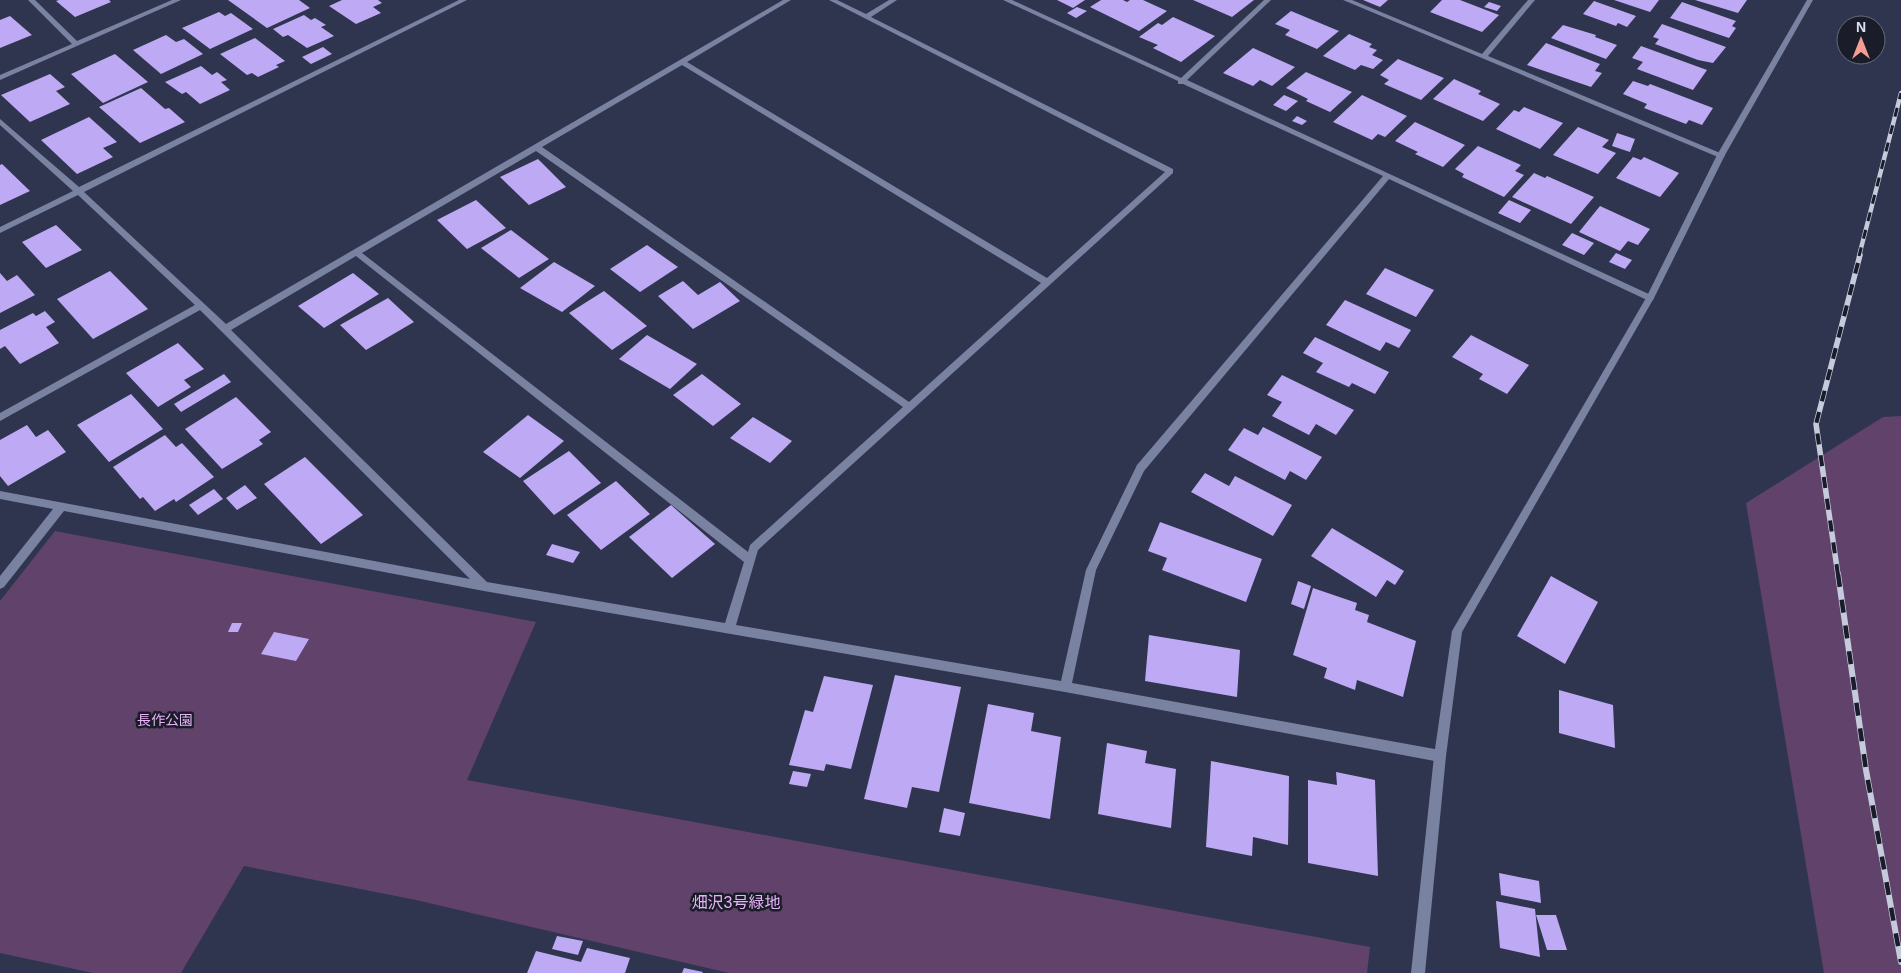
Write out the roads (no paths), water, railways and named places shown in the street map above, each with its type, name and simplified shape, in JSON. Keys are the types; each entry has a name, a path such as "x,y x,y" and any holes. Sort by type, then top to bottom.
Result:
{"street":[{"path":"0,78 178,0"},
{"path":"0,230 464,0"},
{"path":"225,329 788,0"},
{"path":"729,629 754,548 1170,171 832,0"},
{"path":"866,17 894,0"},
{"path":"1006,0 1181,82 1388,175 1650,298"},
{"path":"1181,82 1268,0"},
{"path":"1346,0 1721,155"},
{"path":"1484,56 1532,0"},
{"path":"1418,973 1440,756 1457,631 1650,298 1721,155 1810,0"},
{"path":"35,1 76,44"},
{"path":"682,62 1048,282"},
{"path":"0,121 80,190 225,329 484,586"},
{"path":"536,147 910,407"},
{"path":"1064,687 1092,570 1140,468 1388,175"},
{"path":"356,252 750,560"},
{"path":"0,417 201,306"},
{"path":"0,495 484,586 1064,687 1440,756"},
{"path":"0,584 61,507"}],"railway":[{"path":"1859,256 1901,93"},
{"path":"1838,575 1816,424 1860,255"},
{"path":"1838,574 1866,770 1901,962"}],"park label":[{"name":"長作公園","path":"165,720"},
{"name":"畑沢3号緑地","path":"736,902"}]}
